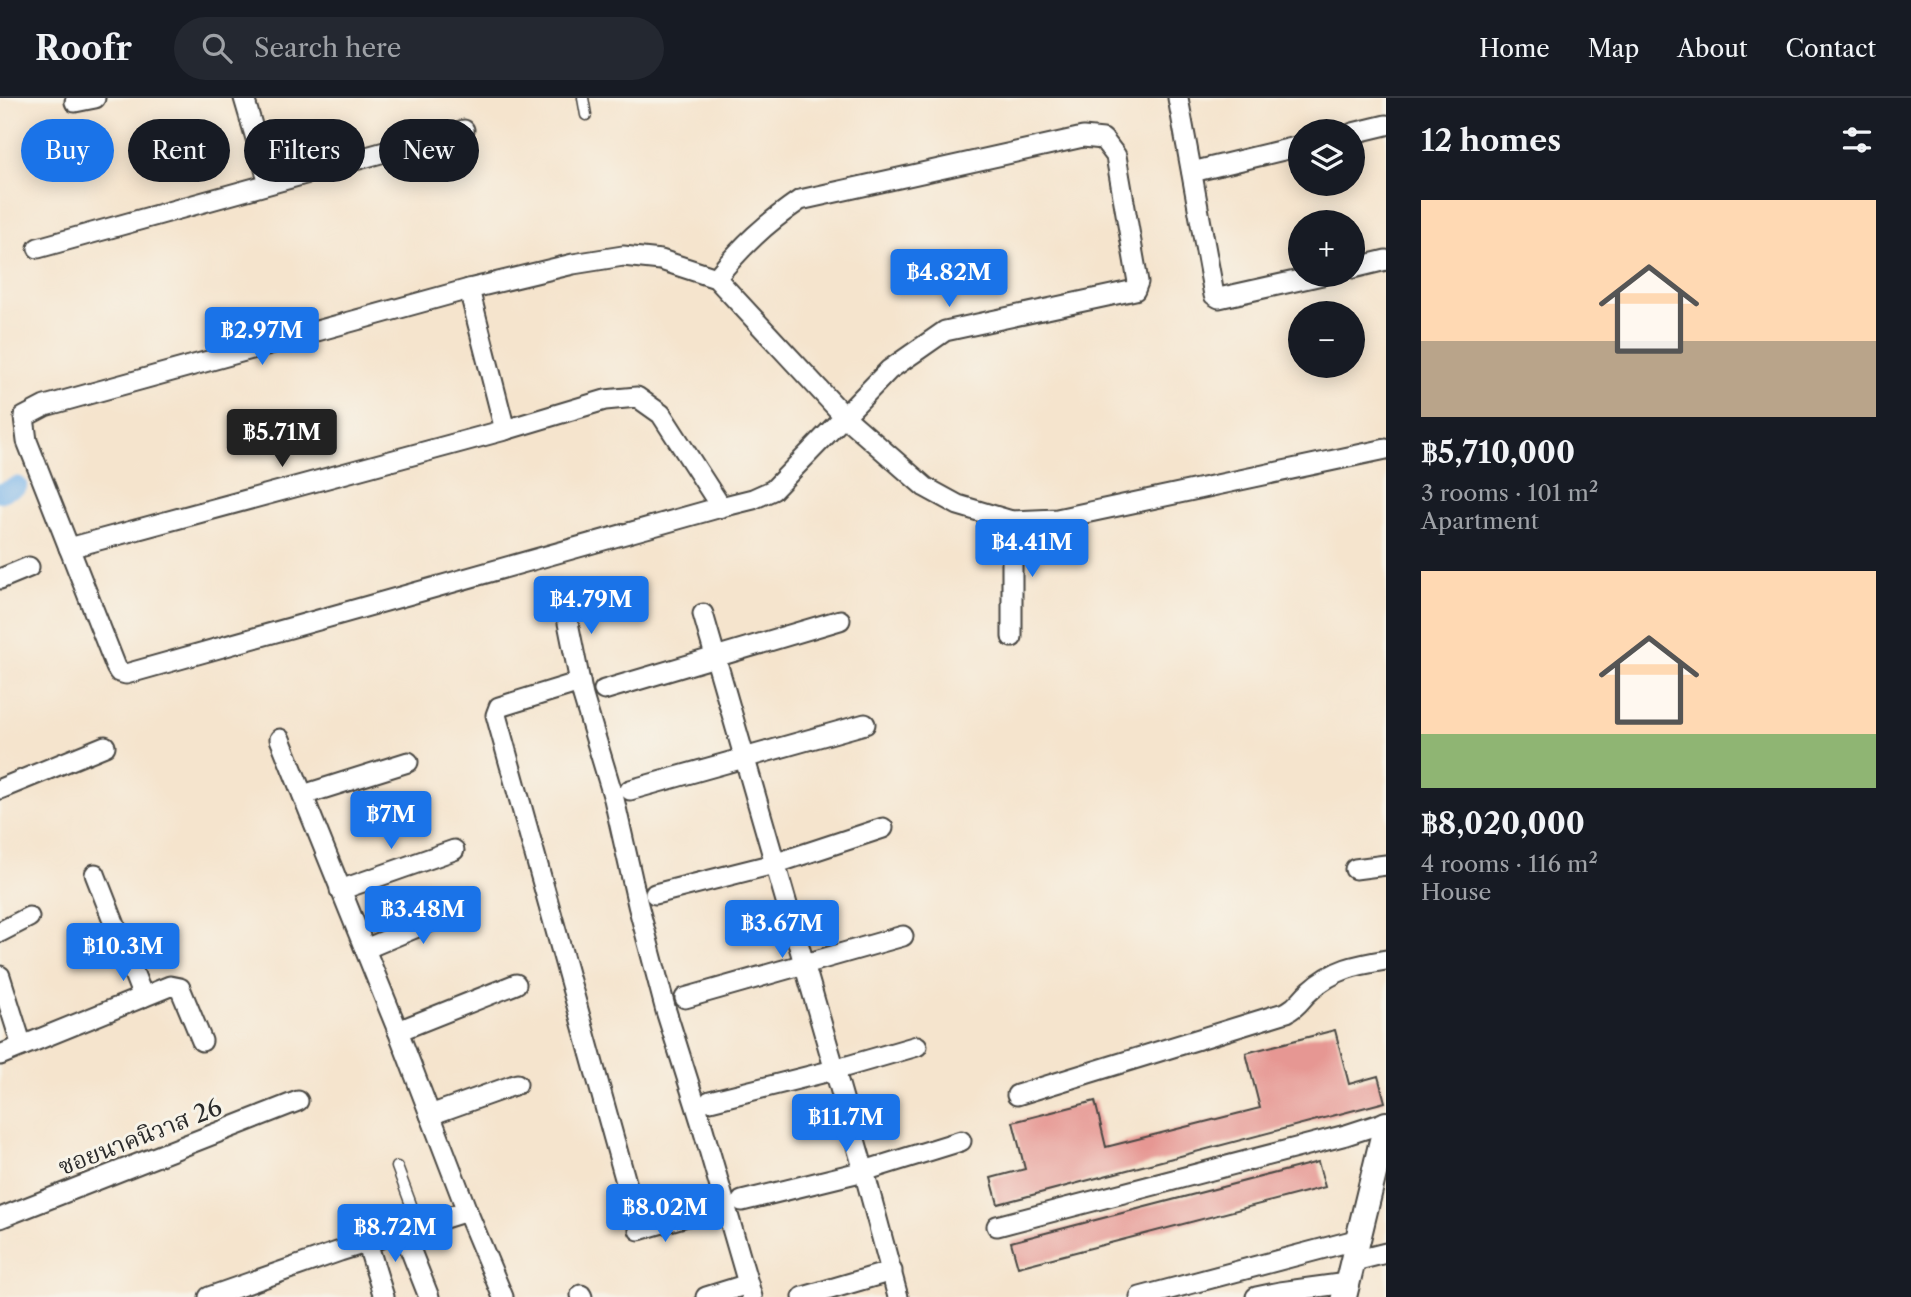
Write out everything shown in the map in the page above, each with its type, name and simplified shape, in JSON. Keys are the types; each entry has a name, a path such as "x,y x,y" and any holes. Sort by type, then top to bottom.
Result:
{"street":[{"path":"75,102 95,98"},
{"path":"244,98 269,183"},
{"path":"1178,98 1216,296 1219,298 1288,283"},
{"path":"1365,130 1386,125"},
{"path":"716,278 741,247 772,219 800,200 1083,137 1103,139 1116,156 1138,282 1136,288 945,331 890,370 845,417 773,490 753,499 126,674 119,672 27,441 24,417 45,406 468,289 573,264 624,256 662,260 716,278 845,417 925,487 958,505 1012,521 1057,519 1386,449"},
{"path":"1192,172 1288,149"},
{"path":"37,248 379,153"},
{"path":"1365,265 1386,260"},
{"path":"468,289 505,430"},
{"path":"69,548 505,430 605,400 637,397 661,414 721,507"},
{"path":"1012,521 1012,637"},
{"path":"0,579 29,567"},
{"path":"563,598 583,696 614,799 666,1011 733,1203 750,1290 706,1297"},
{"path":"703,614 898,1297"},
{"path":"604,690 841,620"},
{"path":"580,682 499,707 496,715 636,1219 641,1227 639,1230 733,1203 864,1171 961,1141"},
{"path":"630,790 865,724"},
{"path":"280,739 503,1297"},
{"path":"0,789 105,746"},
{"path":"303,795 408,762"},
{"path":"655,894 774,864 883,828"},
{"path":"340,890 454,850"},
{"path":"1355,869 1386,865"},
{"path":"95,874 144,997"},
{"path":"365,949 465,907"},
{"path":"0,932 29,917"},
{"path":"685,998 903,936"},
{"path":"1017,1095 1287,1012 1296,1007 1308,992 1325,979 1353,965 1386,960"},
{"path":"0,976 22,1046"},
{"path":"398,1031 516,984"},
{"path":"0,1055 170,986 180,988 202,1041"},
{"path":"710,1101 917,1046"},
{"path":"430,1115 517,1084"},
{"name":"ซอยนาคนิวาส 26","path":"0,1218 298,1101"},
{"path":"997,1226 1386,1123"},
{"path":"1351,1270 1386,1123"},
{"path":"209,1297 467,1210"},
{"path":"411,1228 429,1297"},
{"path":"367,1242 384,1297"},
{"path":"1256,1297 1351,1270 1386,1253"},
{"path":"1140,1297 1351,1270"},
{"path":"803,1297 892,1271"}],"lane":[{"path":"583,98 586,115"},
{"path":"397,1167 411,1228"}],"building":[{"path":"1335,1030 1349,1084 1378,1076 1385,1102 998,1204 991,1178 1025,1169 1013,1122 1095,1101 1106,1147 1260,1108 1246,1053"},
{"path":"1318,1162 1325,1187 1018,1267 1011,1242"}],"waterway":[{"path":"0,493 18,486"}]}
